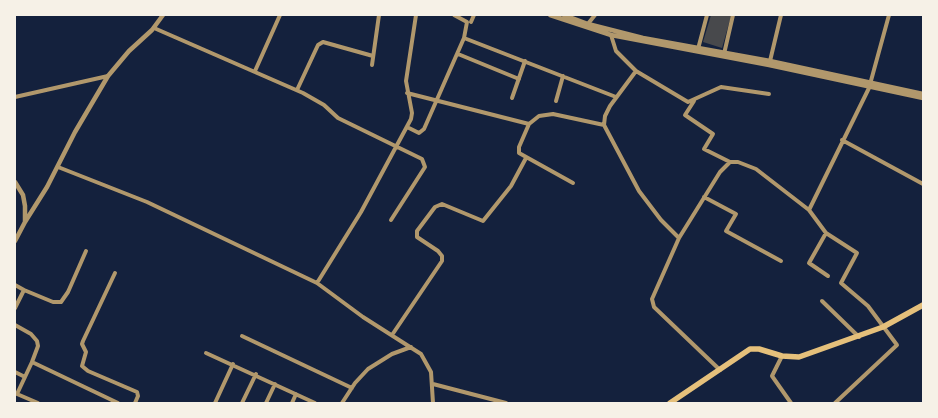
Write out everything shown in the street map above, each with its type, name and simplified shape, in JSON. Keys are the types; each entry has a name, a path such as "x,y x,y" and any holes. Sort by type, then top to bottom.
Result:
{"main road":[{"path":"673,402 750,349 759,349 782,356 799,357 883,327 923,305"}],"street":[{"path":"15,241 108,76 116,64 154,28 163,15"},
{"path":"255,71 280,15"},
{"path":"372,65 379,15"},
{"path":"317,283 361,212 407,127 412,113 407,93 406,72 416,15"},
{"path":"407,127 415,132 422,131 458,54 467,22 454,15"},
{"path":"471,22 474,15"},
{"path":"550,15 611,35 724,55 923,98"},
{"path":"564,15 586,26 698,50"},
{"path":"586,26 594,15"},
{"path":"698,50 707,15"},
{"path":"724,55 733,15"},
{"path":"770,61 781,15"},
{"path":"809,210 869,86 889,15"},
{"path":"154,28 297,90 324,105 338,118 396,148 422,159 425,167 391,220"},
{"path":"611,35 616,51 636,71 680,99 688,102 694,101"},
{"path":"464,38 616,97"},
{"path":"297,90 318,45 323,42 373,56"},
{"path":"458,54 519,79"},
{"path":"724,55 770,61 869,86 923,94"},
{"path":"512,98 526,61"},
{"path":"636,71 616,97 605,116 604,125 639,192 661,220 679,238"},
{"path":"15,97 108,76"},
{"path":"556,101 563,76"},
{"path":"769,94 721,87 707,92 694,101 685,115 713,134 704,149 730,162 746,163 756,168 809,210 826,233 858,253 841,283 868,306 897,345 835,403"},
{"path":"407,93 436,102 529,124"},
{"path":"573,183 526,158 518,151 529,124 539,116 553,114 604,125"},
{"path":"842,140 923,184"},
{"path":"392,336 442,261 442,256 438,251 417,237 417,231 435,207 442,204 483,221 511,186 526,158"},
{"path":"720,370 654,307 652,299 679,238 720,172 730,162"},
{"path":"58,167 147,202 317,283 392,336 411,347 427,362 433,384 433,403"},
{"path":"15,182 23,195 25,222"},
{"path":"704,197 736,214 726,231 781,261"},
{"path":"826,233 809,264 828,276"},
{"path":"15,285 53,302 61,302 68,292 86,251"},
{"path":"116,273 83,341 82,344 86,352 82,366 84,369 137,392 135,403"},
{"path":"15,308 24,290"},
{"path":"822,301 859,337"},
{"path":"15,325 31,334 38,341 32,362 15,400"},
{"path":"242,336 352,388"},
{"path":"342,403 352,388 378,362 411,347"},
{"path":"206,353 256,374 315,403"},
{"path":"782,356 772,376 792,403"},
{"path":"32,362 118,403"},
{"path":"216,403 233,364"},
{"path":"15,372 25,377"},
{"path":"242,403 256,374"},
{"path":"266,403 276,384"},
{"path":"433,384 506,403"},
{"path":"18,394 38,403"},
{"path":"292,403 296,394"}],"building":[{"path":"711,15 731,16 722,48 703,42"}]}
